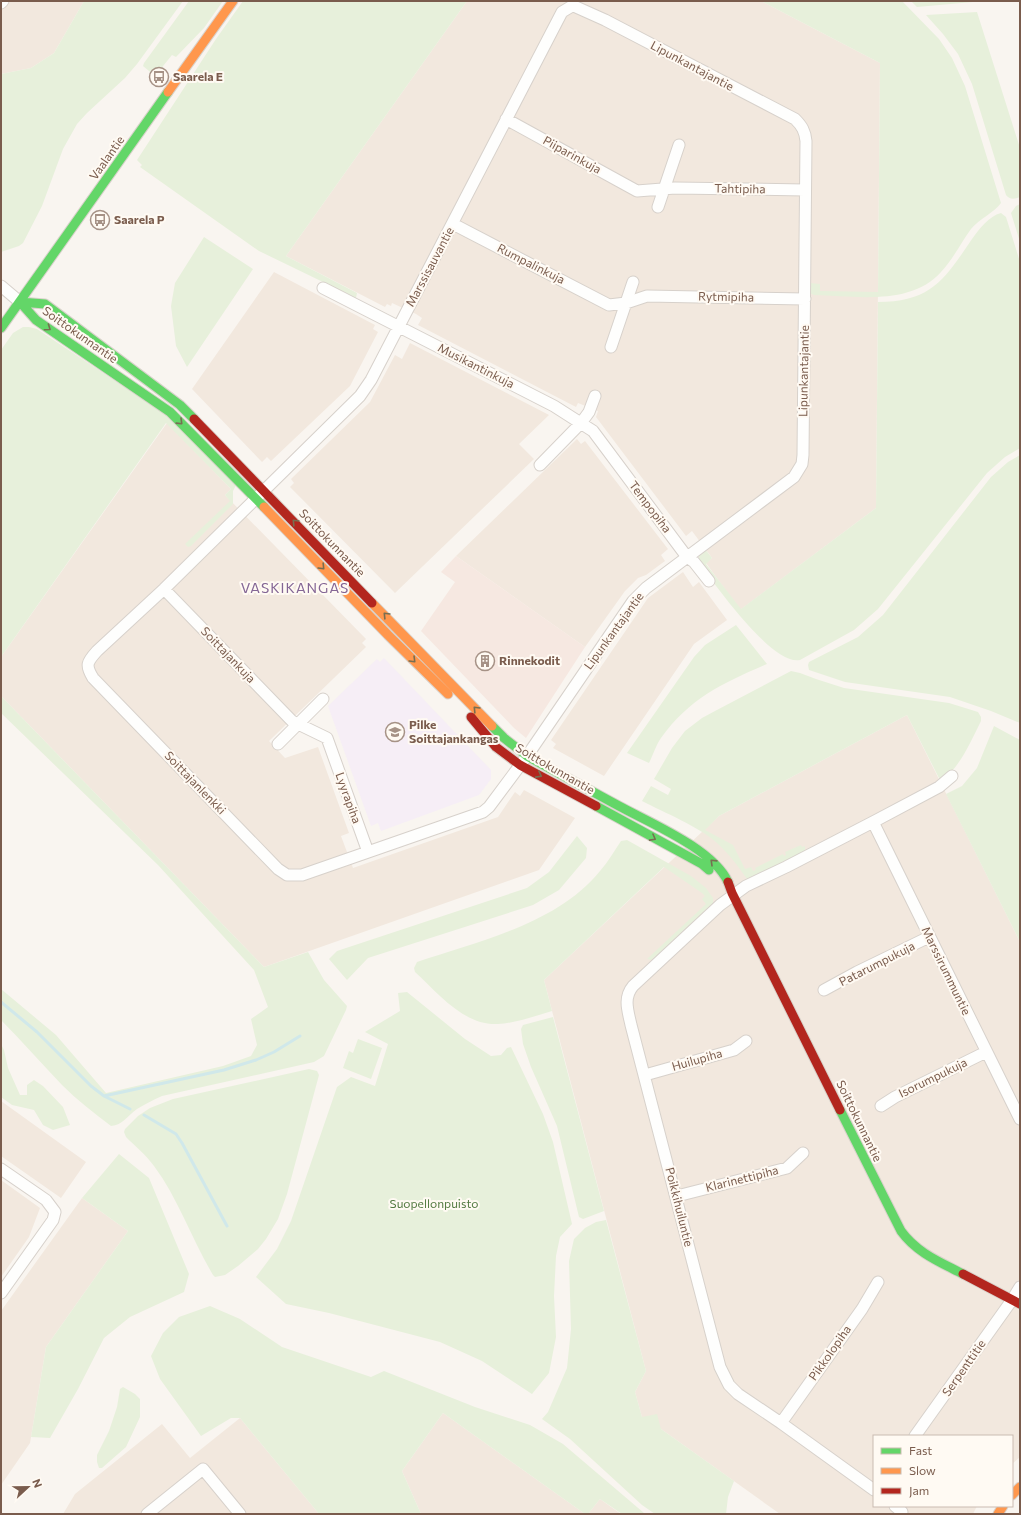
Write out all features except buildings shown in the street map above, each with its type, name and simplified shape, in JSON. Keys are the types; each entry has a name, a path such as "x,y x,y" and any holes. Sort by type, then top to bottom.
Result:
{"street":[{"name":"Vaalantie","path":"1,328 233,1"},
{"name":"Lipunkantajantie","path":"523,761 633,601 646,588 794,477 802,464 805,299 805,135 800,124 795,119 605,20 576,7 572,6 567,8"},
{"name":"Marssisauvantie","path":"255,499 360,396 371,380 463,200 562,12 567,8"},
{"name":"Piiparinkuja","path":"506,119 637,191"},
{"path":"658,207 670,188 678,146"},
{"name":"Tahtipiha","path":"637,191 670,188 805,190"},
{"name":"Rumpalinkuja","path":"452,224 609,305"},
{"path":"611,347 633,282"},
{"path":"1,286 20,302"},
{"name":"Musikantinkuja","path":"323,288 554,406 581,423"},
{"name":"Rytmipiha","path":"609,305 626,303 647,296 805,299"},
{"name":"Soittokunnantie","path":"20,302 45,304 180,405 504,738 523,761"},
{"name":"Soittokunnantie","path":"20,302 36,320 170,412 388,635 472,718 496,747 686,842 718,867 726,878 733,895 900,1231 914,1246 926,1255 1016,1302"},
{"path":"540,465 581,423 589,412 595,396"},
{"name":"Tempopiha","path":"581,423 593,431 687,557 694,562 709,581"},
{"name":"Soittajanlenkki","path":"255,499 164,589 90,659 87,665 94,678 282,873 291,876 302,875 483,812 495,802 523,761"},
{"name":"Soittajankuja","path":"164,589 294,722"},
{"path":"278,744 294,722 323,700"},
{"name":"Lyyrapiha","path":"294,722 327,738 368,852"},
{"path":"733,895 746,886 786,867 939,787 952,776"},
{"name":"Marssirummuntie","path":"873,822 1020,1119"},
{"name":"Poikkihuiluntie","path":"733,895 720,905 630,989 627,999 627,1007 720,1367 724,1376 729,1385 738,1394 873,1489"},
{"name":"Patarumpukuja","path":"824,990 929,937"},
{"name":"Huilupiha","path":"645,1075 734,1050 746,1041"},
{"name":"Isorumpukuja","path":"881,1106 895,1097 986,1052"},
{"name":"Klarinettipiha","path":"677,1196 787,1168 803,1153"},
{"path":"1,1168 46,1200 55,1212 53,1220 1,1293"},
{"name":"Pikkolopiha","path":"781,1423 862,1309 878,1282"},
{"name":"Serpenttitie","path":"917,1435 1016,1302 1020,1287"},
{"path":"147,1514 203,1469 240,1514"}],"shaded area":[{"path":"1,1 84,1 54,53 31,68 1,74"},
{"path":"467,1 761,1 880,63 876,508 740,610 706,563 712,558 692,531 686,536 596,417 598,411 578,403 576,407 418,325 422,318 416,314 392,303 391,306 387,304 385,307 286,256"},
{"path":"274,272 375,325 373,329 378,332 350,386 271,461 267,457 262,462 192,389"},
{"path":"410,343 549,415 519,444 534,459 395,593 290,487 294,483 291,479 370,402 395,355 402,359"},
{"path":"167,423 231,489 225,495 366,639 362,643 366,647 269,741 285,758 318,747 349,833 341,836 353,868 498,817 515,792 520,796 524,790 575,818 539,870 264,967 1,696 1,657"},
{"path":"577,439 581,444 585,441 668,549 661,555 665,561 646,575 638,578 625,591 585,647 456,556"},
{"path":"456,556 585,647 526,738 514,728 421,631 455,582 441,572"},
{"path":"683,572 693,587 699,582 727,620 694,644 604,776 553,748 556,744 551,740 648,598"},
{"name":"Pilke Soittajankangas","path":"384,658 491,770 491,779 479,795 381,831 378,823 371,826 328,706 377,659 380,662"},
{"path":"907,715 1020,942 1020,1457 1013,1463 1013,1435 873,1435 873,1507 976,1507 973,1514 780,1514 642,1417 635,1392 646,1371 544,980 719,816"},
{"path":"1,1101 86,1162 61,1198 1,1156"},
{"path":"1,1180 40,1208 29,1237 1,1277"},
{"path":"82,1198 128,1231 46,1347 30,1443 1,1485 1,1311"},
{"path":"443,1413 585,1514 421,1514 402,1471"},
{"path":"240,1418 319,1514 63,1514 75,1494 162,1424 190,1458"},
{"path":"600,1499 621,1514 588,1514"}],"green space":[{"path":"84,1 183,1 125,78 77,124 63,149 42,206 23,243 19,246 1,252 1,74 31,68 54,53"},
{"path":"189,1 223,1 204,28 176,57 172,55 155,76 143,66 144,63"},
{"path":"243,1 467,1 286,256 357,293 356,298 259,251 140,167 142,165 137,160 216,39"},
{"path":"761,1 902,1 939,39 952,58 965,86 1001,203 971,229 945,267 929,283 914,290 882,297 814,295 809,293 810,283 820,284 820,291 878,292 880,63"},
{"path":"911,1 984,1 917,7"},
{"path":"977,12 1020,148 1020,197 1012,199 1006,195 972,84 958,54 926,15"},
{"path":"1020,204 1020,242 1011,213 1016,206"},
{"path":"1001,213 1006,217 1020,262 1020,448 1005,457 987,473 878,609 854,630 800,660 788,658 775,650 745,622 699,563 699,555 705,549 712,558 706,564 741,609 876,508 878,302 911,298 924,293 935,286 953,266 981,227 992,217"},
{"path":"204,237 253,269 187,367 176,346 171,306 175,283"},
{"path":"23,327 37,329 168,416 236,485 233,491 233,504 191,546 188,547 185,544 230,501 225,495 231,489 166,423 1,657 1,350 13,333"},
{"path":"1020,455 1020,723 950,697 845,682 809,670 809,662 858,637 883,615 991,477 1008,462"},
{"path":"736,625 767,664 708,693 684,712 661,738 649,763 627,753 694,657 705,645"},
{"path":"791,671 844,688 949,703 978,712 981,717 981,721 959,762 941,782 907,715 719,816 705,830 733,845 745,869 751,867 753,871 756,870 755,868 783,854 784,856 786,855 785,852 801,845 802,847 805,846 805,851 747,879 729,856 709,837 691,825 642,801 651,786 668,795 671,789 654,779 672,748 685,731 702,718"},
{"path":"1,696 264,967 308,952 324,980 347,1006 324,1056 314,1062 162,1096 137,1109 119,1124 111,1126 68,1091 1,1020 1,989 56,1035 106,1093 223,1066 251,1056 257,1045 251,1019 268,1007 254,970 158,865 1,713"},
{"path":"994,726 1020,740 1020,942 946,794 962,786 977,768"},
{"path":"577,836 587,848 586,858 559,890 533,905 368,958 347,980 329,959 337,951 527,888 549,872"},
{"path":"627,840 691,876 706,888 713,898 713,903 652,960 647,959 706,904 702,899 705,896 702,893 664,867 544,980 552,1011 525,1019 498,1024 474,1020 452,1007 415,972 414,968 417,962 491,938 540,918 562,905 582,889 600,871 621,841"},
{"name":"Suopellonpuisto","path":"407,992 465,1039 491,1056 501,1055 507,1048 511,1047 543,1114 553,1142 572,1224 560,1237 556,1256 554,1296 556,1337 549,1373 532,1394 482,1361 440,1342 329,1313 286,1304 256,1277 277,1249 291,1221 337,1087 351,1077 375,1086 388,1044 365,1032 400,1011 398,993"},
{"path":"553,1017 604,1211 583,1219 579,1217 557,1126 531,1067 523,1044 521,1029 523,1025"},
{"path":"358,1039 382,1048 371,1079 343,1068 349,1051 353,1053"},
{"path":"1,1044 8,1068 20,1095 27,1095 27,1085 34,1080 43,1086 63,1107 70,1125 53,1130 43,1125 34,1110 12,1105 1,1097"},
{"path":"309,1069 317,1071 319,1075 287,1194 278,1219 258,1249 225,1275 215,1277 205,1262 178,1205 163,1178 148,1158 126,1137 124,1132 125,1129 138,1116 150,1108 173,1099"},
{"path":"119,1154 149,1178 189,1274 184,1292 130,1317 104,1338 78,1389 50,1438 31,1437 46,1347 128,1231 82,1198"},
{"path":"606,1220 646,1371 635,1392 642,1417 657,1414 661,1429 734,1481 728,1497 726,1514 655,1514 642,1505 570,1439 542,1419 548,1412 567,1368 571,1329 569,1261 574,1239 585,1228 596,1222"},
{"path":"210,1306 240,1319 282,1347 371,1377 384,1371 475,1407 530,1425 563,1444 644,1513 622,1514 600,1499 588,1514 585,1514 443,1413 402,1471 421,1514 319,1514 240,1418 231,1418 201,1436 160,1379 151,1356 163,1333 179,1317"},
{"path":"123,1387 135,1394 140,1399 140,1417 126,1447 102,1468 99,1468 97,1455 109,1431 117,1407 120,1389"}],"waterway":[{"path":"1,1002 37,1032 91,1086 104,1096 130,1109"},
{"path":"104,1096 224,1070 256,1060 274,1052 300,1036"},
{"path":"144,1115 176,1134 227,1226"}],"traffic: fast":[{"path":"1,328 168,92"},
{"path":"20,302 45,304 180,405 194,419"},
{"path":"20,302 36,320 170,412 264,507"},
{"path":"492,726 504,738 527,756 680,838 709,859 720,870 728,882"},
{"path":"596,806 702,864 709,870"},
{"path":"840,1110 901,1231 907,1239 922,1251 937,1261 963,1274"}],"traffic: slow":[{"path":"168,92 233,1"},
{"path":"264,507 388,635 448,694"},
{"path":"372,603 492,726"},
{"path":"1013,1494 1020,1487"},
{"path":"998,1514 1002,1507"}],"traffic: jam":[{"path":"194,419 372,603"},
{"path":"471,717 496,747 520,765 596,806"},
{"path":"728,882 732,893 840,1110"},
{"path":"963,1274 1020,1304"}],"place":[{"name":"Saarela E","path":"159,77"},
{"name":"Saarela P","path":"100,220"},
{"name":"Rinnekodit","path":"485,661"},
{"name":"Pilke Soittajankangas","path":"395,732"}],"district":[{"name":"VASKIKANGAS","path":"295,588"}]}
